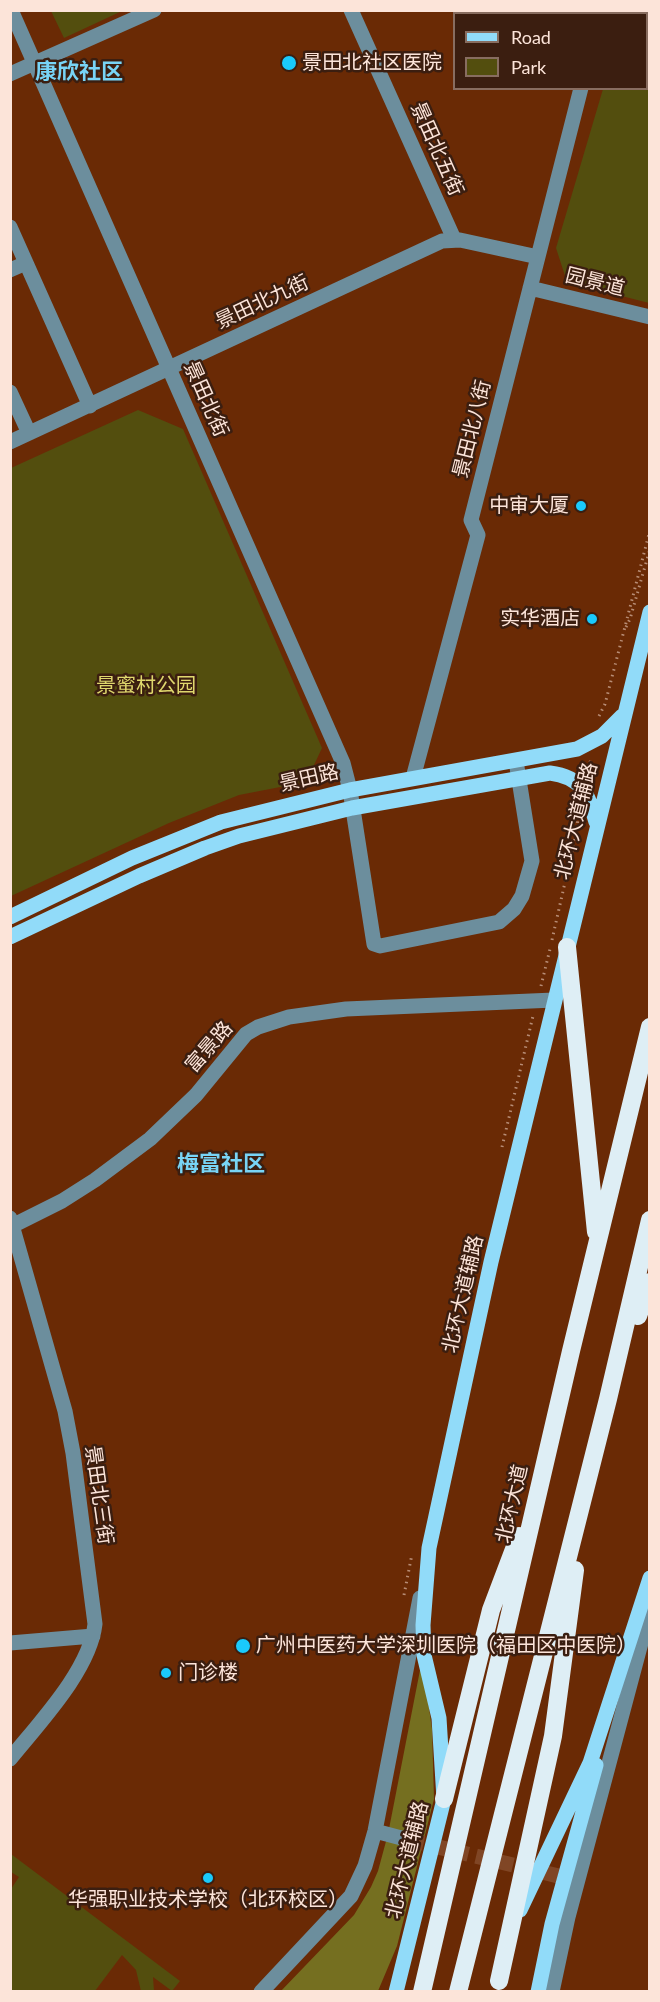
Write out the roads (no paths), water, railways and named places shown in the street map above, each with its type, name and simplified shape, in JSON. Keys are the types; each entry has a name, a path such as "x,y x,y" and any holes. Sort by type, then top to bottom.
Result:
{"highway":[{"path":"567,947 598,1248"},
{"name":"北环大道","path":"422,1992 537,1496 650,1027"},
{"path":"458,1992 608,1399 650,1220"},
{"path":"608,1399 650,1282"},
{"path":"498,1986 553,1736 585,1490"},
{"path":"444,1798 491,1610 508,1562 537,1496"}],"main road":[{"name":"北环大道辅路","path":"396,1992 444,1798 439,1718 424,1655 422,1546 623,714 650,612"},
{"name":"景田路","path":"10,918 132,858 192,832 253,812 350,790 569,751 588,745 609,731 623,714"},
{"name":"景田路","path":"10,937 139,876 205,848 239,836 352,808 550,773 564,775 575,781 587,795 597,824"},
{"path":"498,1986 518,1914 590,1763 649,1579"},
{"path":"538,1992 552,1924 595,1771 610,1704"},
{"path":"392,1992 404,1960"}],"street":[{"name":"景田北街","path":"11,10 344,763 373,942 380,946 499,922 514,909 526,885 532,861 519,777"},
{"path":"10,74 154,10"},
{"name":"景田北五街","path":"351,10 454,239"},
{"name":"景田北八街","path":"414,778 478,536 471,520 580,90"},
{"path":"10,227 90,405"},
{"path":"454,239 538,257"},
{"name":"景田北九街","path":"10,442 433,245 454,239"},
{"path":"10,270 27,263"},
{"name":"园景道","path":"530,288 650,317"},
{"path":"10,392 29,433"},
{"path":"516,761 519,777"},
{"name":"富景路","path":"11,1224 62,1201 95,1180 150,1139 196,1095 246,1034 258,1027 289,1017 346,1009 554,1000"},
{"name":"景田北三街","path":"10,1759 79,1668 93,1636 94,1614 65,1412 11,1224"},
{"path":"261,1992 351,1896 366,1866 375,1831 422,1546"},
{"path":"552,1992 568,1917 649,1613 649,1579"},
{"path":"10,1643 93,1636"},
{"path":"375,1831 409,1840"}],"tunnel":[{"path":"409,1840 575,1880"}],"place":[{"name":"景田北社区医院","path":"289,63"},
{"name":"中审大厦","path":"581,506"},
{"name":"实华酒店","path":"592,619"},
{"name":"广州中医药大学深圳医院（福田区中医院）","path":"243,1646"},
{"name":"门诊楼","path":"166,1673"},
{"name":"华强职业技术学校（北环校区）","path":"208,1878"}],"district":[{"name":"康欣社区","path":"79,72"},
{"name":"梅富社区","path":"221,1164"}],"park label":[{"name":"景蜜村公园","path":"146,686"}]}
